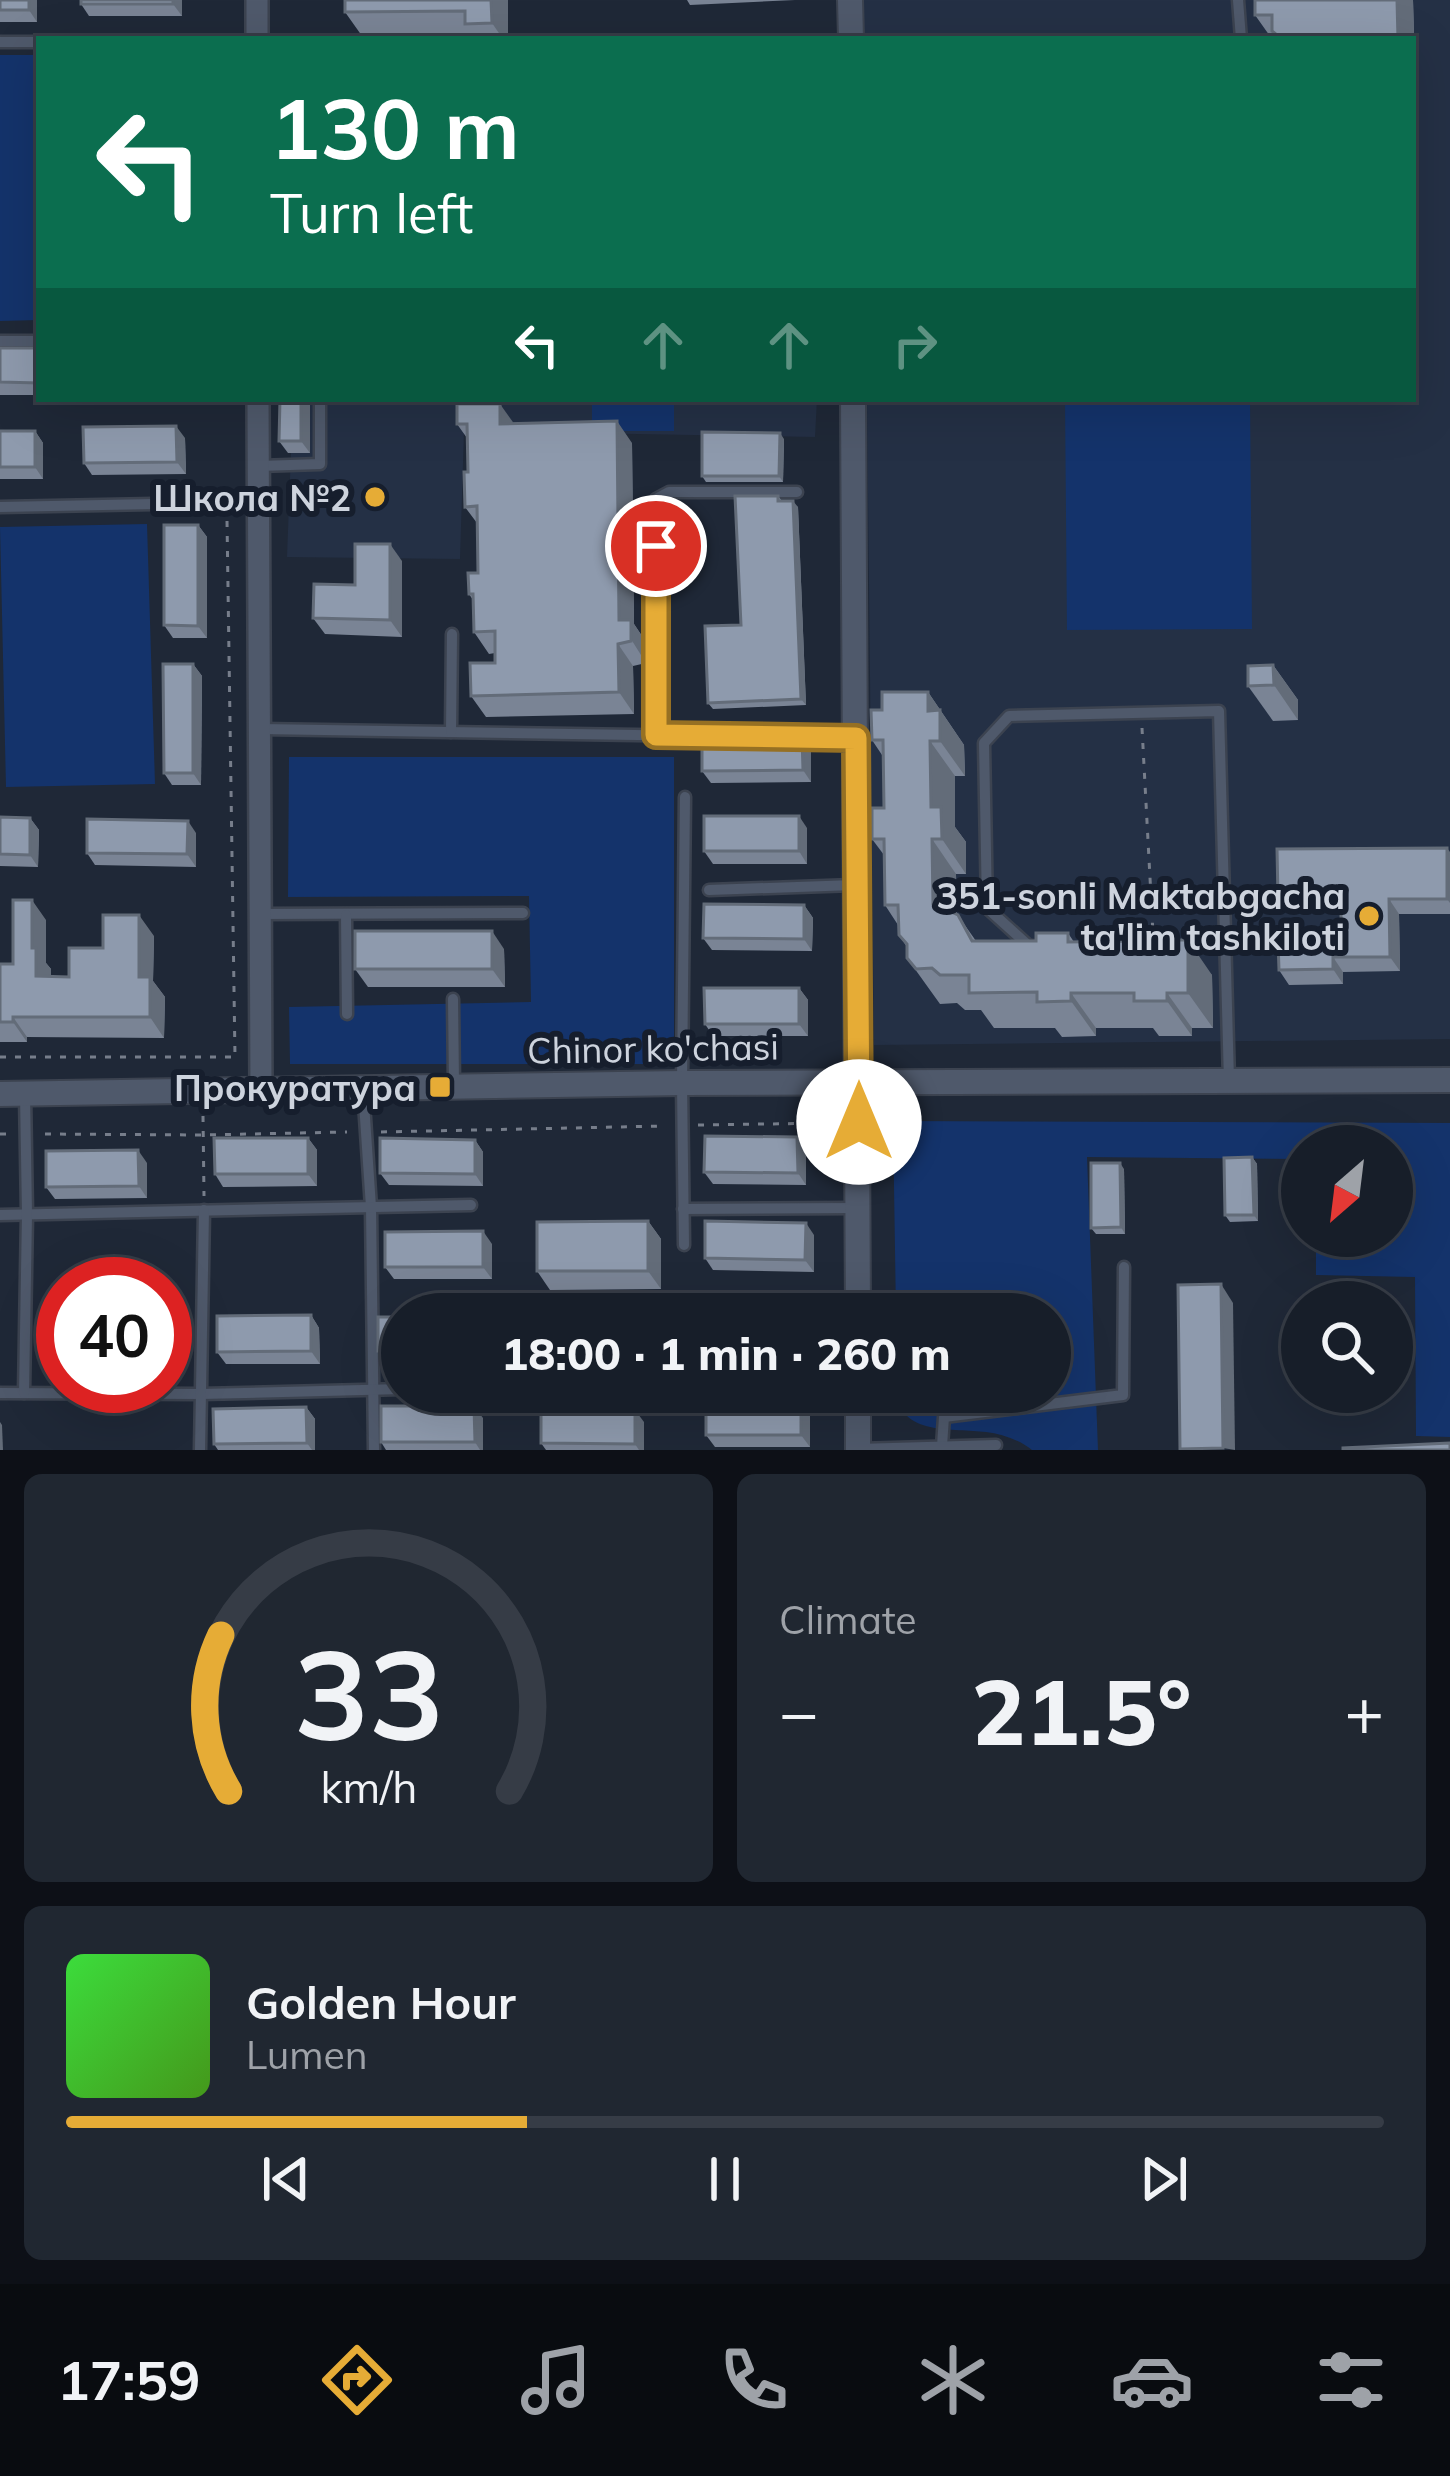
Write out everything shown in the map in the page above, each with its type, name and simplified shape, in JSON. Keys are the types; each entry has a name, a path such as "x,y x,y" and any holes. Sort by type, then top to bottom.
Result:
{"street":[{"path":"256,0 257,36"},
{"path":"850,0 850,36"},
{"path":"258,402 261,1090"},
{"path":"854,402 858,1293"},
{"name":"Chinor ko'chasi","path":"13,1094 682,1083 1450,1080"},
{"path":"858,1413 859,1449"}],"lane":[{"path":"1238,0 1241,36"},
{"path":"0,42 36,42"},
{"path":"0,341 36,341"},
{"path":"259,466 320,464 320,402"},
{"path":"656,735 656,499 669,493 797,492"},
{"path":"0,507 259,502"},
{"path":"452,634 452,732"},
{"path":"1050,946 1029,946 987,908 984,743 1009,716 1220,711 1228,1081"},
{"path":"258,729 856,738"},
{"path":"684,1245 686,797"},
{"path":"709,890 857,885"},
{"path":"260,914 523,913"},
{"path":"346,915 347,1014"},
{"path":"1154,947 1224,947"},
{"path":"453,999 454,1087"},
{"path":"363,1088 374,1450"},
{"path":"13,1094 26,1133 24,1393"},
{"path":"0,1216 471,1205"},
{"path":"683,1209 858,1208"},
{"path":"200,1450 204,1210"},
{"path":"941,1447 944,1417 1123,1395 1124,1267"},
{"path":"0,1393 381,1390"},
{"path":"859,1449 996,1445"}],"path":[{"path":"0,1057 235,1057 226,503"},
{"path":"1141,714 1154,947"},
{"path":"203,1091 204,1210"},
{"path":"0,1134 203,1135 859,1122"}],"shaded area":[{"path":"863,0 1450,0 1450,1039 874,1045 867,402 1416,402 1416,36 863,36"},
{"path":"0,55 36,55 36,320 0,321"},
{"name":"Школа №2","path":"293,402 817,402 815,437 464,431 460,559 287,557"},
{"path":"592,402 674,402 674,431 592,431"},
{"path":"1065,402 1250,402 1252,629 1067,630"},
{"path":"147,524 155,784 6,787 0,527"},
{"path":"289,757 674,757 674,1064 290,1064 289,1007 531,1002 529,896 288,897"},
{"path":"893,1121 1450,1123 1450,1437 1416,1436 1415,1277 1316,1275 1316,1257 1413,1257 1413,1125 1281,1125 1281,1159 1087,1157 1098,1450 1032,1450 998,1434 930,1427 905,1413 1071,1413 1071,1293 896,1293"}],"building":[{"path":"0,0 29,0 29,10 0,10"},
{"path":"81,0 173,0 173,4 81,4"},
{"path":"345,0 491,0 492,23 465,24 465,11 345,12"},
{"path":"1255,0 1397,0 1398,36 1278,36 1272,31 1272,15 1255,15"},
{"path":"0,348 36,348 36,383 0,382"},
{"path":"280,402 301,402 301,441 279,441"},
{"path":"457,404 500,404 500,424 617,421 619,620 631,620 631,641 618,644 619,692 471,696 470,663 495,663 495,631 474,632 468,573 478,573 477,506 465,507 467,424 457,424"},
{"path":"176,426 177,462 84,463 83,427"},
{"path":"0,431 35,431 35,467 0,467"},
{"path":"702,432 780,433 779,476 702,476"},
{"path":"735,496 778,496 778,501 793,501 801,699 708,703 705,626 741,625"},
{"path":"164,525 198,525 198,626 164,625"},
{"path":"355,544 390,544 390,620 313,618 314,584 355,585"},
{"path":"163,664 193,664 193,773 164,773"},
{"path":"1273,665 1274,685 1248,686 1248,666"},
{"path":"882,692 928,692 928,711 940,710 940,741 930,741 931,807 941,807 942,839 932,839 933,904 958,915 972,941 1036,941 1036,933 1068,933 1068,942 1135,941 1135,933 1165,932 1166,940 1188,940 1188,993 1167,993 1167,1001 1134,1001 1134,993 1071,993 1071,1001 1037,1002 1037,992 969,993 969,975 916,969 899,935 898,905 885,905 884,839 872,839 872,808 884,808 883,740 872,740 871,710 882,710"},
{"path":"802,736 803,770 702,771 702,737"},
{"path":"704,816 799,816 799,851 704,851"},
{"path":"0,817 30,818 30,855 0,854"},
{"path":"87,819 188,821 187,854 87,853"},
{"path":"1447,848 1447,899 1389,899 1390,957 1333,957 1333,969 1279,970 1278,941 1341,940 1341,898 1278,898 1277,849"},
{"path":"13,900 32,900 36,976 69,977 69,948 103,948 103,915 139,915 139,977 150,977 150,1017 13,1017 13,1022 0,1022 0,964 13,964"},
{"path":"704,904 804,905 804,939 703,938"},
{"path":"355,931 492,931 492,969 355,969"},
{"path":"704,988 799,988 799,1024 705,1024"},
{"path":"705,1136 797,1137 798,1173 704,1172"},
{"path":"214,1138 308,1138 308,1174 215,1174"},
{"path":"380,1138 475,1140 475,1174 380,1173"},
{"path":"138,1150 139,1186 46,1187 46,1151"},
{"path":"1252,1157 1254,1215 1225,1215 1224,1158"},
{"path":"1091,1163 1120,1163 1121,1227 1091,1228"},
{"path":"648,1221 648,1271 537,1271 537,1222"},
{"path":"705,1221 806,1223 805,1260 705,1258"},
{"path":"483,1231 483,1267 385,1267 385,1232"},
{"path":"1221,1284 1223,1448 1180,1449 1178,1285"},
{"path":"311,1315 311,1351 217,1352 217,1316"},
{"path":"378,1317 381,1317 381,1351"},
{"path":"306,1407 307,1443 214,1444 213,1409"},
{"path":"381,1413 474,1413 475,1442 381,1442"},
{"path":"541,1413 635,1413 635,1444 541,1443"},
{"path":"706,1413 801,1413 801,1435 706,1435"},
{"path":"1450,1443 1450,1450 1343,1450 1343,1448"}],"place":[{"name":"Школа №2","path":"375,497"},
{"name":"351-sonli Maktabgacha ta'lim tashkiloti","path":"1369,916"},
{"name":"Прокуратура","path":"440,1087"}],"route":[{"path":"656,546 656,735 856,738 859,1122"}]}
